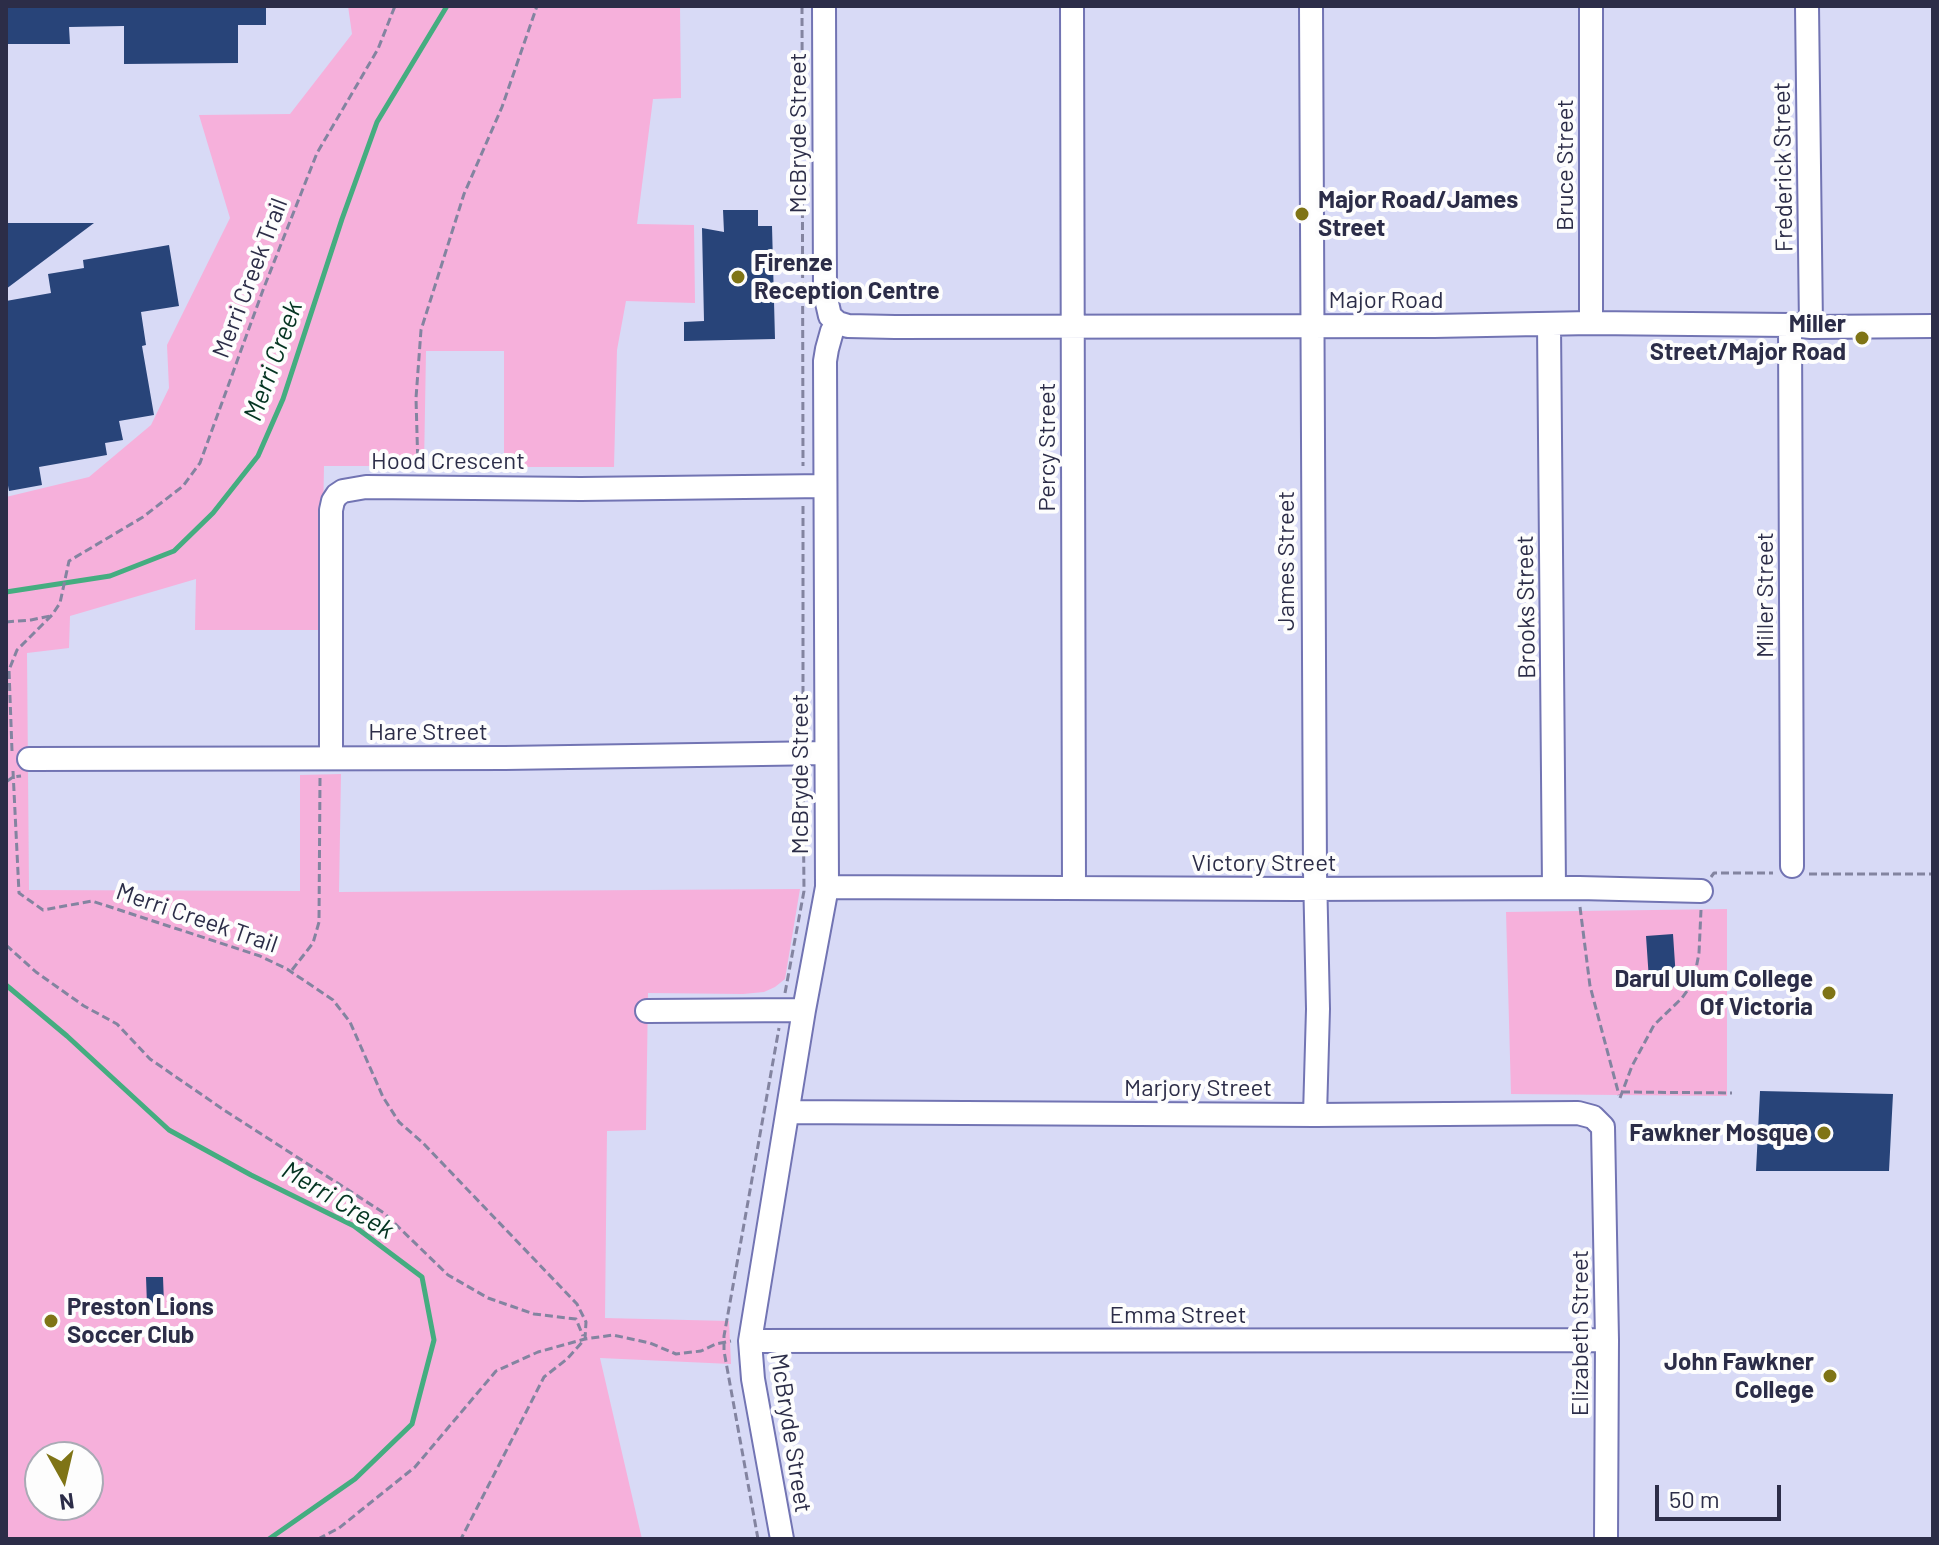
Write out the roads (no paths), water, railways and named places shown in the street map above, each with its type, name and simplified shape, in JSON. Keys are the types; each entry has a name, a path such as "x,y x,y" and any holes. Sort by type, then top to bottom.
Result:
{"street":[{"name":"McBryde Street","path":"782,1539 753,1379 750,1341 789,1112 793,1010 827,887 826,753 814,486 825,361 832,331 838,323 830,316 825,294 824,6"},
{"name":"Percy Street","path":"1072,6 1074,887"},
{"name":"James Street","path":"1311,6 1318,1009 1315,1115"},
{"name":"Bruce Street","path":"1591,6 1591,323"},
{"name":"Frederick Street","path":"1800,326 1807,6"},
{"name":"Major Road","path":"838,323 895,327 1591,323 1933,326"},
{"name":"Brooks Street","path":"1549,325 1554,888"},
{"name":"Miller Street","path":"1789,871 1800,326"},
{"name":"Hood Crescent","path":"326,758 330,527 333,501 337,495 351,488 814,486"},
{"name":"Hare Street","path":"29,759 505,758 826,753"},
{"name":"Victory Street","path":"827,887 1579,888 1701,891"},
{"path":"647,1011 793,1010"},
{"name":"Marjory Street","path":"789,1112 1578,1113 1593,1117 1603,1127"},
{"name":"Elizabeth Street","path":"1603,1127 1607,1340 1606,1539"},
{"name":"Emma Street","path":"750,1341 1607,1340"}],"waterway":[{"name":"Merri Creek","path":"6,592 110,576 174,551 213,513 258,456 283,399 377,122 447,6"},
{"name":"Merri Creek","path":"6,985 67,1036 169,1130 354,1226 422,1277 434,1340 412,1424 355,1479 269,1539"}],"place":[{"name":"Major Road/James Street","path":"1302,214"},
{"name":"Firenze Reception Centre","path":"738,277"},
{"name":"Miller Street/Major Road","path":"1862,338"},
{"name":"Darul Ulum College Of Victoria","path":"1829,993"},
{"name":"Fawkner Mosque","path":"1824,1133"},
{"name":"Preston Lions Soccer Club","path":"51,1321"},
{"name":"John Fawkner College","path":"1830,1376"}]}
